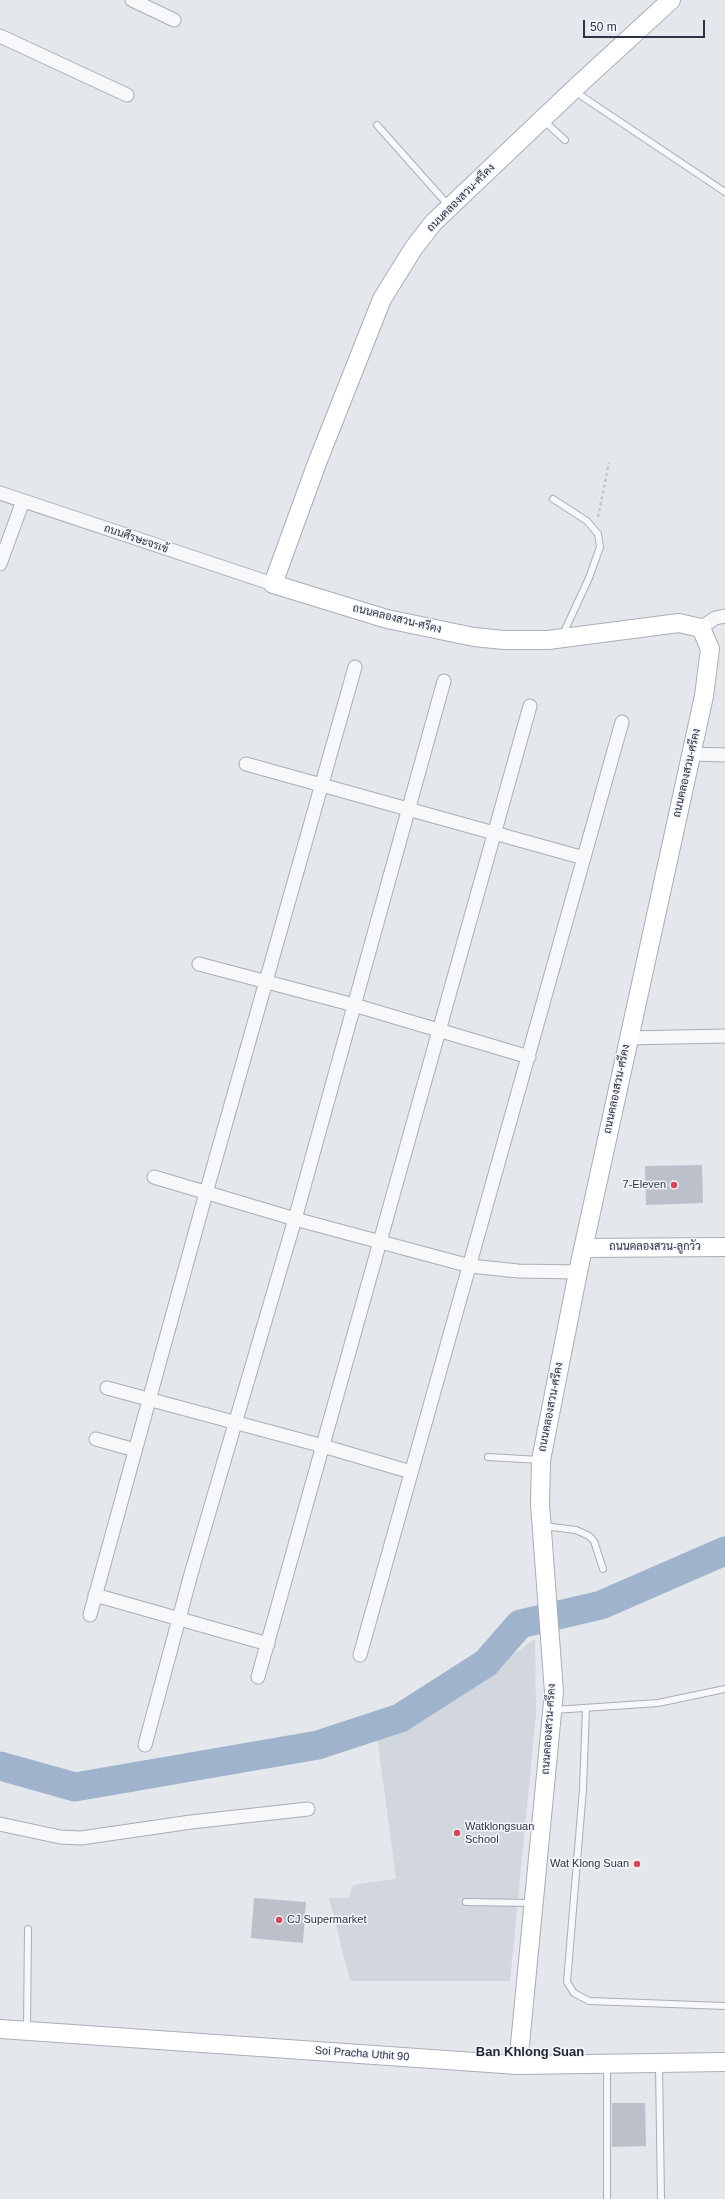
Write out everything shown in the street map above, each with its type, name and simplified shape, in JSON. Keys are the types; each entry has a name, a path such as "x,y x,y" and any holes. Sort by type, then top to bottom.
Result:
{"street":[{"path":"132,0 174,20"},
{"name":"ถนนคลองสวน-ศรีคง","path":"518,2065 554,1692 542,1526 541,1460 578,1272 704,696 710,649 701,628 679,623 562,638 504,640 474,637 387,619 272,584 317,463 382,299 413,249 433,223 573,90 672,0"},
{"path":"0,36 127,95"},
{"name":"ถนนศีรษะจรเข้","path":"0,494 272,584"},
{"path":"0,564 23,501"},
{"path":"701,628 715,618 725,616"},
{"path":"90,1615 206,1193 355,667"},
{"path":"145,1745 179,1618 295,1219 444,681"},
{"path":"258,1677 530,706"},
{"path":"360,1655 622,722"},
{"path":"691,754 725,755"},
{"path":"246,764 584,858"},
{"path":"199,964 440,1029 529,1057"},
{"path":"628,1038 725,1036"},
{"path":"154,1177 295,1219 470,1266 518,1270 578,1272"},
{"name":"ถนนคลองสวน-ลูกวัว","path":"584,1248 725,1247"},
{"path":"107,1388 149,1398 323,1446 411,1472"},
{"path":"96,1439 135,1450"},
{"path":"95,1595 268,1644"},
{"path":"0,1824 60,1837 82,1838 191,1822 308,1809"},
{"name":"Soi Pracha Uthit 90","path":"0,2029 518,2065 725,2062"}],"lane":[{"path":"573,90 725,192"},
{"path":"543,119 565,140"},
{"path":"377,125 450,207"},
{"path":"553,499 587,521 598,534 600,547 589,578 562,638"},
{"path":"488,1457 541,1460"},
{"path":"542,1526 576,1530 590,1536 594,1540 603,1569"},
{"path":"552,1710 658,1703 725,1689"},
{"path":"586,1708 584,1789 567,1982 574,1993 589,2001 725,2006"},
{"path":"466,1902 533,1903"},
{"path":"27,2031 28,1929"},
{"path":"659,2063 660,2199"},
{"path":"607,2064 607,2199"}],"path":[{"path":"596,531 609,462"}],"shaded area":[{"name":"Watklongsuan School","path":"535,1639 536,1714 510,1981 350,1981 329,1898 349,1898 353,1885 396,1879 377,1736 395,1724 473,1687 495,1668"}],"building":[{"name":"7-Eleven","path":"702,1165 703,1203 646,1205 645,1166"},
{"name":"CJ Supermarket","path":"254,1898 306,1902 303,1943 251,1938"},
{"path":"612,2103 645,2103 646,2146 612,2147"}],"waterway":[{"path":"0,1766 75,1787 318,1745 400,1718 486,1663 520,1624 601,1605 725,1551"}],"place":[{"name":"7-Eleven","path":"674,1185"},
{"name":"Watklongsuan School","path":"457,1833"},
{"name":"Wat Klong Suan","path":"637,1864"},
{"name":"CJ Supermarket","path":"279,1920"}],"district":[{"name":"Ban Khlong Suan","path":"530,2052"}]}
